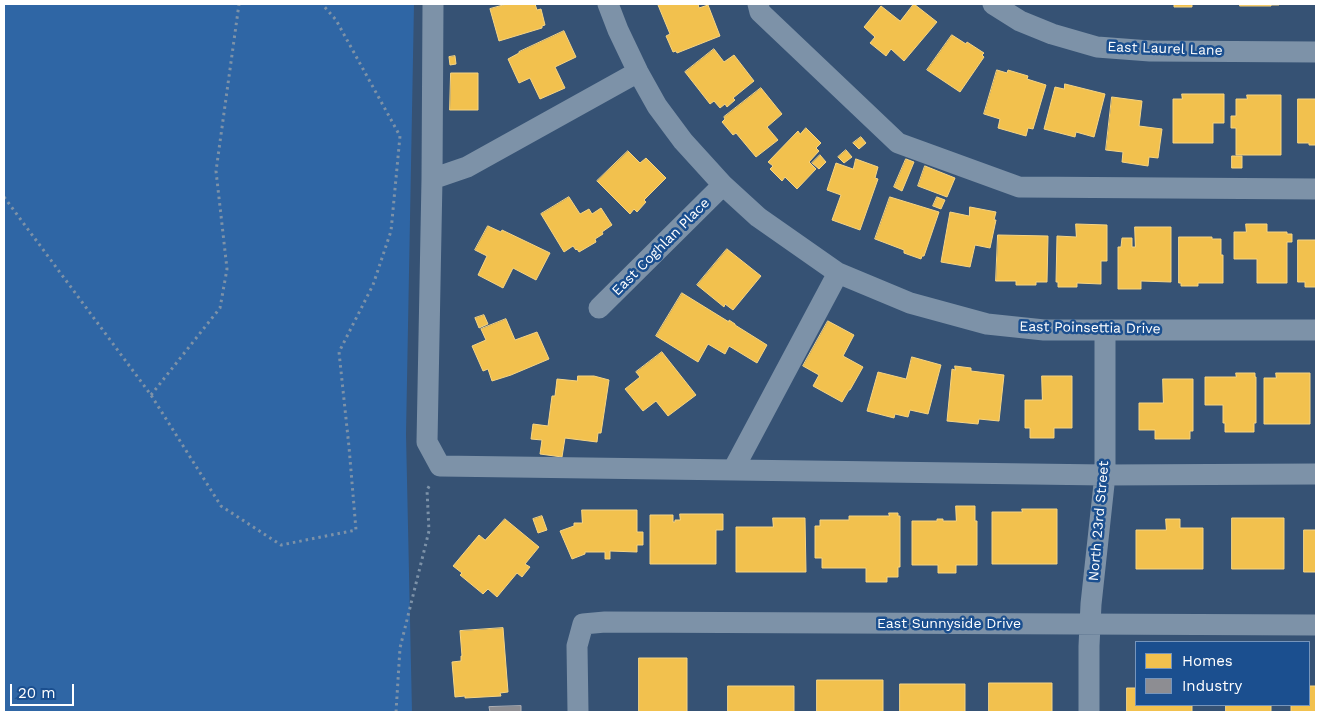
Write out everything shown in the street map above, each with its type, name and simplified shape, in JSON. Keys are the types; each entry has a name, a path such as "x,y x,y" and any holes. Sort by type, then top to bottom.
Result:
{"street":[{"path":"433,4 427,442 440,466 1105,475 1316,474"},
{"name":"East Poinsettia Drive","path":"608,4 638,72 657,106 683,141 723,185 758,217 838,273 910,303 987,324 1044,330 1316,330"},
{"path":"758,4 760,12 898,143 1018,187 1316,189"},
{"name":"East Laurel Lane","path":"993,4 1020,21 1052,34 1097,47 1150,51 1316,52"},
{"path":"432,180 467,167 638,72"},
{"name":"East Coghlan Place","path":"599,308 723,185"},
{"path":"733,470 838,273"},
{"name":"North 23rd Street","path":"1089,712 1090,624 1105,475 1105,330"},
{"name":"East Sunnyside Drive","path":"578,712 577,646 583,624 624,622 1316,625"}],"path":[{"path":"151,395 220,308 227,269 216,170 238,4"},
{"path":"4,198 151,395 221,506 281,545 356,530 339,352 373,285 391,231 400,136 336,20 322,4"},
{"path":"396,712 400,648 428,531 427,490 440,466"}],"shaded area":[{"path":"4,4 414,4 406,434 412,712 4,712"}],"building: Homes":[{"path":"507,4 535,4 537,10 541,9 545,25 542,28 499,41 490,9"},
{"path":"698,4 699,8 708,5 720,36 677,53 676,51 673,52 666,36 670,34 658,5"},
{"path":"914,4 937,22 904,61 891,49 886,56 870,43 875,37 864,27 881,6 900,21"},
{"path":"1174,4 1192,4 1192,7 1174,7"},
{"path":"1240,4 1279,4 1279,5 1240,6"},
{"path":"564,31 576,57 555,67 565,88 540,99 530,78 519,83 508,59"},
{"path":"952,35 984,53 982,55 984,57 960,92 927,70"},
{"path":"714,49 724,62 734,55 754,81 733,98 735,100 727,107 725,104 720,108 714,101 710,104 685,72"},
{"path":"455,56 456,64 450,65 449,57"},
{"path":"997,70 1007,73 1008,70 1028,76 1027,79 1046,85 1033,129 1028,128 1026,136 998,128 1000,119 984,114"},
{"path":"451,73 478,73 478,110 450,110"},
{"path":"1065,84 1105,94 1094,137 1076,132 1075,137 1044,129 1055,87 1064,89"},
{"path":"761,88 782,114 767,127 778,140 756,157 736,133 733,135 722,122 725,119 724,117"},
{"path":"1182,94 1224,94 1224,123 1213,123 1213,143 1173,143 1173,99 1182,99"},
{"path":"1247,95 1281,95 1281,155 1236,155 1236,128 1231,128 1231,116 1236,116 1236,99 1247,99"},
{"path":"1112,97 1142,101 1139,126 1162,129 1158,158 1149,157 1148,166 1122,162 1123,152 1106,150"},
{"path":"1298,99 1316,99 1316,145 1298,143"},
{"path":"806,128 821,143 816,148 819,151 809,162 816,169 797,189 785,177 782,181 770,169 773,166 768,162 798,131 800,134"},
{"path":"861,137 866,143 859,149 853,143"},
{"path":"846,150 852,157 844,163 838,157"},
{"path":"628,151 640,163 646,158 666,178 644,200 646,202 637,212 634,209 630,214 597,181"},
{"path":"820,155 826,162 819,169 812,163"},
{"path":"1232,156 1242,156 1242,168 1232,168"},
{"path":"856,159 878,167 875,178 878,179 860,230 832,220 841,195 827,190 836,163 853,169"},
{"path":"906,159 914,162 902,191 894,187"},
{"path":"925,166 955,178 947,197 918,186"},
{"path":"569,197 580,214 589,209 592,214 601,208 612,225 595,239 596,242 579,252 573,246 564,252 541,214"},
{"path":"890,197 939,212 924,256 921,259 875,239"},
{"path":"937,197 945,200 941,209 933,206"},
{"path":"970,207 996,212 990,248 975,245 970,267 941,262 950,212 969,216"},
{"path":"1076,224 1107,225 1107,261 1101,261 1101,284 1077,283 1077,287 1058,287 1058,282 1056,282 1057,236 1076,237"},
{"path":"1246,224 1267,224 1267,232 1287,232 1287,234 1292,234 1292,242 1287,242 1287,283 1257,283 1257,259 1234,259 1234,232 1246,232"},
{"path":"488,226 501,232 502,230 550,253 536,280 513,268 503,288 478,275 487,256 475,250"},
{"path":"1135,227 1171,227 1171,282 1141,281 1141,289 1118,289 1118,247 1121,247 1122,238 1132,238 1132,247 1135,247"},
{"path":"998,235 1048,236 1047,282 1036,282 1036,285 1016,285 1016,281 996,281"},
{"path":"1179,237 1212,237 1212,239 1221,239 1223,283 1198,283 1198,286 1181,286 1181,283 1179,283"},
{"path":"1298,240 1316,240 1316,287 1305,287 1305,282 1298,282"},
{"path":"727,249 761,276 733,310 725,304 724,307 697,285"},
{"path":"682,293 767,345 757,363 729,346 725,354 708,344 698,362 656,336"},
{"path":"484,315 488,324 479,328 475,318"},
{"path":"506,319 515,340 537,332 549,359 492,381 488,369 483,371 472,346 486,340 481,329"},
{"path":"828,321 854,335 843,356 863,367 842,402 813,386 819,375 803,366"},
{"path":"662,352 696,395 668,416 656,401 643,411 625,389 640,377 636,372"},
{"path":"912,357 941,365 928,414 910,410 908,417 895,414 894,418 867,411 878,372 906,379"},
{"path":"955,366 971,368 971,371 1004,375 999,421 979,419 978,424 947,421 952,369 955,370"},
{"path":"1236,373 1255,373 1256,423 1254,423 1254,432 1225,432 1223,405 1205,405 1205,377 1236,377"},
{"path":"1276,373 1310,373 1310,424 1264,424 1264,378 1276,378"},
{"path":"578,376 594,376 609,380 601,433 598,433 597,442 565,438 562,457 540,454 542,440 531,439 533,424 548,426 552,396 555,396 557,379 577,381"},
{"path":"1042,376 1072,376 1072,428 1054,428 1054,438 1030,438 1030,428 1025,428 1025,400 1042,400"},
{"path":"1163,379 1193,379 1193,431 1190,431 1190,439 1155,439 1155,430 1139,430 1139,403 1163,403"},
{"path":"956,506 975,506 977,565 956,565 956,573 938,573 938,565 912,565 912,521 937,521 937,519 943,519 943,521 956,521"},
{"path":"1022,509 1057,509 1057,564 992,564 992,512 1022,512"},
{"path":"582,510 637,510 637,532 643,532 643,545 637,545 637,552 610,551 610,559 605,559 605,552 585,552 585,554 572,559 560,531 574,526 574,523 582,523"},
{"path":"889,513 898,513 898,516 900,516 900,567 898,567 898,577 887,577 887,582 866,582 866,568 822,568 822,558 815,558 815,526 820,526 820,520 849,520 849,516 889,516"},
{"path":"680,514 723,514 723,530 716,530 716,564 650,564 650,515 673,515 673,522 675,522 675,520 680,520"},
{"path":"542,516 547,530 538,533 533,519"},
{"path":"773,518 805,518 806,572 736,572 736,527 773,527"},
{"path":"1232,518 1284,518 1284,569 1232,569"},
{"path":"505,519 539,547 525,564 530,567 522,577 517,573 497,597 488,589 483,594 460,575 462,573 453,566 479,535 485,540"},
{"path":"1166,519 1180,519 1180,528 1203,528 1203,569 1136,569 1136,530 1166,530"},
{"path":"1304,530 1316,530 1316,572 1304,572"},
{"path":"503,628 508,692 500,693 501,696 455,697 452,662 461,661 460,631"},
{"path":"639,658 687,658 687,712 639,712"},
{"path":"817,680 883,680 883,712 817,712"},
{"path":"989,683 1052,683 1052,712 989,712"},
{"path":"900,684 965,684 965,712 900,712"},
{"path":"728,686 794,686 794,712 728,712"},
{"path":"1310,686 1316,686 1316,712 1291,712 1291,706 1310,706"},
{"path":"1127,688 1135,688 1135,706 1192,706 1192,712 1127,712"},
{"path":"1226,706 1271,706 1271,712 1226,712"}],"building: Industry":[{"path":"521,706 521,712 490,712 489,707"}]}
